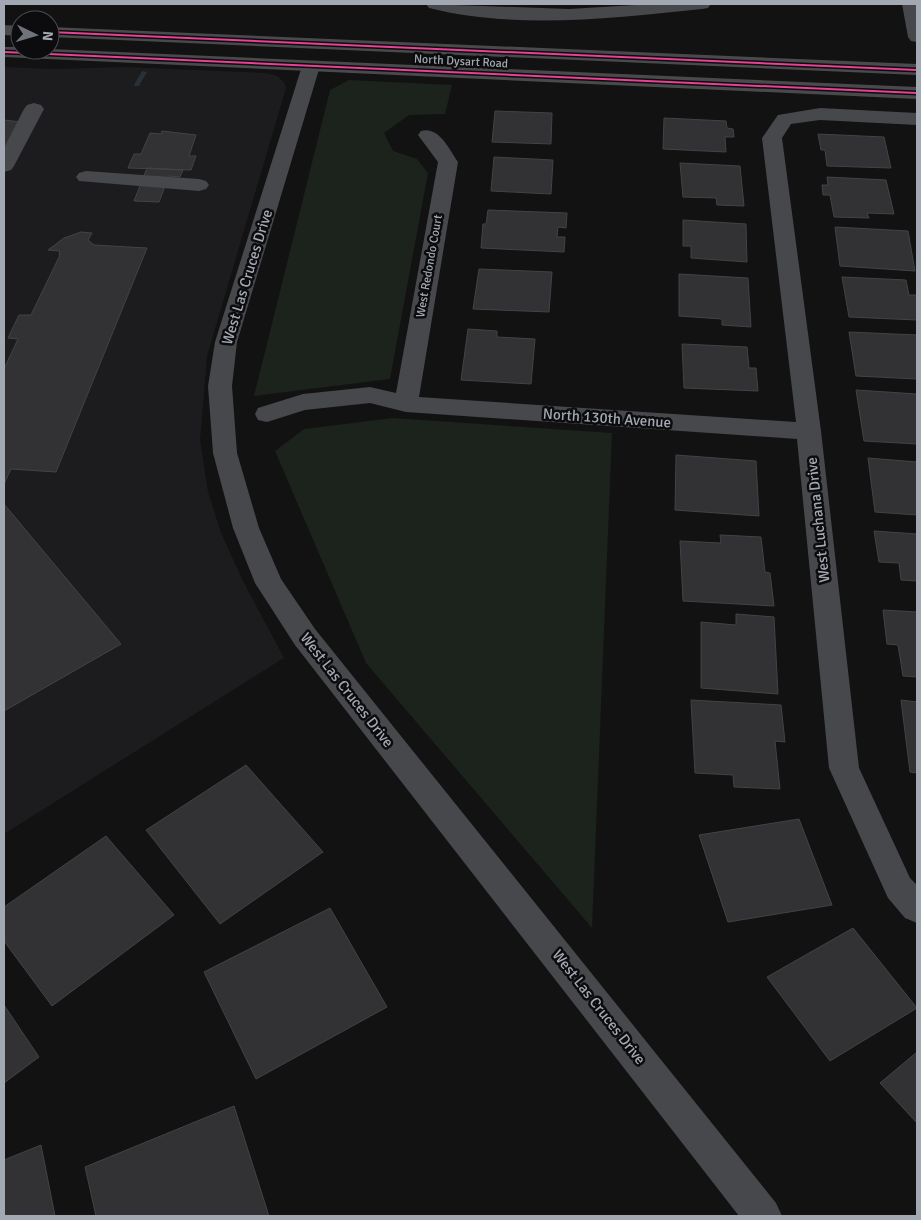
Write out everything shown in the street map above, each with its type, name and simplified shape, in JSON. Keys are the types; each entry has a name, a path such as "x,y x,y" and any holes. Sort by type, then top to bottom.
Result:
{"main road":[{"name":"North Dysart Road","path":"60,32 917,70"},
{"path":"311,66 317,43"},
{"name":"North Dysart Road","path":"4,52 917,93"}],"street":[{"path":"435,4 498,13 567,16 702,4"},
{"path":"910,4 917,37"},
{"name":"West Las Cruces Drive","path":"311,66 226,342 220,386 225,453 246,528 269,584 305,637 763,1216"},
{"path":"4,166 34,109"},
{"name":"West Luchana Drive","path":"917,119 820,114 785,119 772,138 809,431 844,768 899,888 917,908"},
{"name":"West Redondo Court","path":"406,404 448,162 428,135"},
{"path":"86,177 199,185"},
{"name":"North 130th Avenue","path":"222,418 267,414 311,419 347,406 372,414 406,404 809,431"}],"shaded area":[{"path":"4,67 53,69 126,67 266,73 277,76 284,82 286,88 207,356 200,440 208,492 221,533 244,583 284,658 4,834"},
{"path":"349,80 452,85 445,114 409,115 384,133 393,151 417,159 428,173 390,379 254,396 330,90"},
{"path":"393,418 612,433 592,928 366,663 275,451 304,429"}],"building":[{"path":"495,111 552,113 551,144 492,142"},
{"path":"664,118 726,121 727,128 733,129 734,137 725,137 726,152 663,149"},
{"path":"4,120 21,122 4,149"},
{"path":"162,131 196,135 189,156 196,156 191,170 128,168 134,154 141,154 150,133 161,134"},
{"path":"818,134 884,137 891,168 827,166 825,150 821,150"},
{"path":"494,157 553,160 551,194 491,191"},
{"path":"680,163 740,166 744,206 717,205 716,198 683,197"},
{"path":"147,168 183,170 180,177 169,176 159,202 134,201"},
{"path":"827,177 886,180 894,214 867,213 869,218 834,217 830,195 823,195 822,185 828,185"},
{"path":"488,210 567,213 566,228 558,227 557,237 565,237 564,252 481,248 483,224 486,224"},
{"path":"683,220 746,224 747,262 691,258 691,246 683,246"},
{"path":"835,227 908,231 915,271 840,266"},
{"path":"81,232 92,233 88,240 94,245 147,248 56,472 11,469 4,484 4,369 18,339 8,338 19,315 31,315 60,255 60,251 48,250 64,238"},
{"path":"479,269 552,272 549,312 473,309"},
{"path":"679,274 748,278 751,327 722,325 722,319 679,316"},
{"path":"842,277 906,280 909,295 917,295 917,320 849,317"},
{"path":"468,329 497,331 497,337 535,339 531,384 461,380"},
{"path":"849,332 917,335 917,379 856,376"},
{"path":"682,344 747,347 749,368 756,368 758,391 684,388"},
{"path":"856,390 917,394 917,444 864,441"},
{"path":"676,455 756,461 759,516 675,510"},
{"path":"868,458 917,462 917,515 875,512"},
{"path":"4,504 121,644 4,711"},
{"path":"874,531 917,534 917,581 901,580 899,563 879,562"},
{"path":"720,535 761,537 765,572 770,573 774,606 683,601 680,541 721,543"},
{"path":"883,610 917,612 917,677 903,676 898,645 887,644"},
{"path":"736,614 774,617 778,694 701,688 701,622 736,625"},
{"path":"691,700 781,705 785,742 775,741 780,789 734,787 733,775 695,773"},
{"path":"901,700 917,702 917,773 910,772"},
{"path":"246,765 323,852 220,924 146,830"},
{"path":"799,819 832,905 728,922 699,835"},
{"path":"106,836 174,915 52,1006 4,941 4,907"},
{"path":"330,908 387,1007 256,1079 204,972"},
{"path":"853,928 917,1008 830,1061 767,977"},
{"path":"4,1005 39,1057 4,1083"},
{"path":"917,1052 917,1123 880,1083"},
{"path":"234,1106 269,1216 96,1216 85,1167"},
{"path":"41,1145 55,1216 4,1216 4,1160"}],"waterway":[{"path":"137,85 144,72"}],"cycle path":[{"path":"60,32 917,70"},
{"path":"4,52 917,93"}]}
